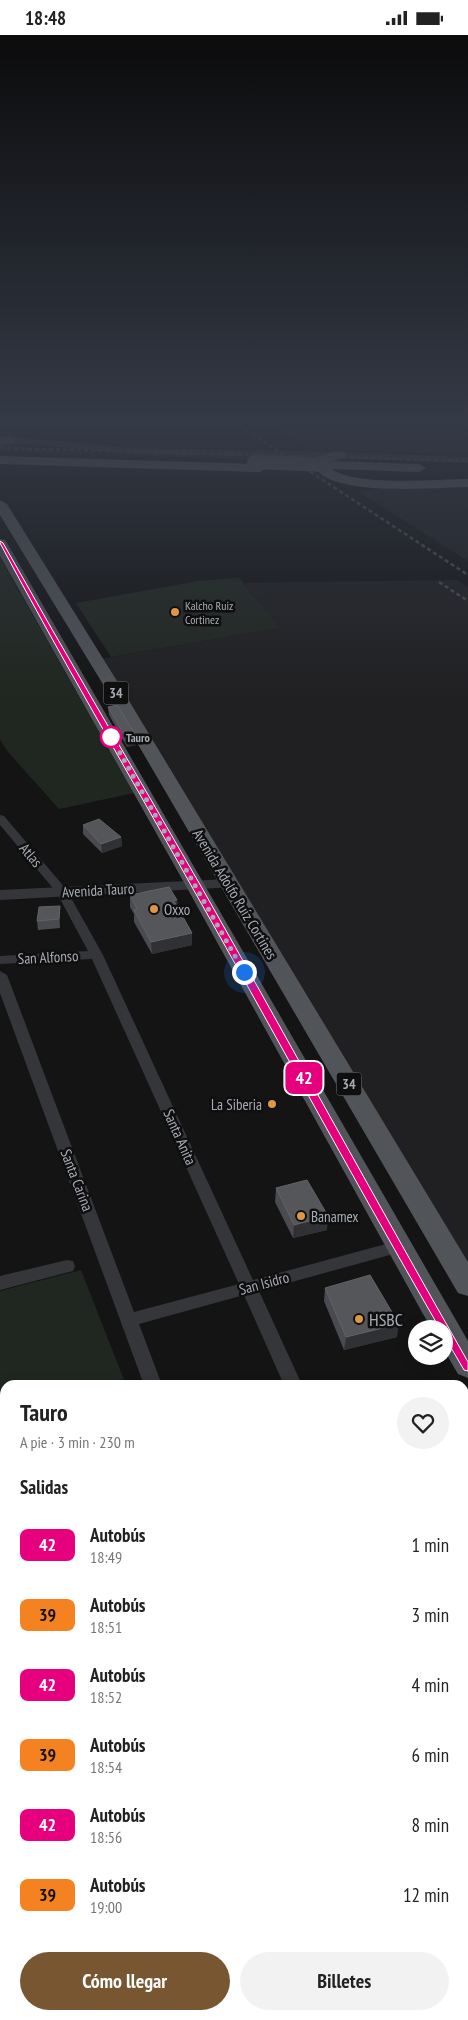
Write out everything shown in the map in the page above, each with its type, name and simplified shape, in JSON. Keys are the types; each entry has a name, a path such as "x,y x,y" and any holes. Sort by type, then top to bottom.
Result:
{"main road":[{"name":"Avenida Adolfo Ruíz Cortines","path":"7,515 109,681 468,1285"},
{"name":"Avenida Adolfo Ruíz Cortines","path":"0,543 196,886 398,1247 468,1366"}],"street":[{"name":"Atlas","path":"0,818 6,834 62,892"},
{"path":"196,886 229,884"},
{"name":"Avenida Tauro","path":"0,895 196,886"},
{"name":"Santa Anita","path":"62,892 97,955 291,1380"},
{"name":"San Alfonso","path":"0,960 97,955"},
{"name":"Santa Carina","path":"0,975 152,1380"},
{"name":"San Isidro","path":"130,1320 398,1247"},
{"path":"0,1283 67,1266"}],"shaded area":[{"path":"395,515 468,515 468,561"},
{"path":"0,558 134,793 59,809 8,752 0,740"},
{"name":"Kalcho Ruiz Cortinez","path":"239,578 280,628 111,657 76,603 198,581"},
{"path":"457,580 468,587 468,1262 101,659 279,628 244,583"},
{"path":"81,1270 124,1380 0,1380 0,1291"}],"building":[{"path":"117,705 136,736 126,738 108,707"},
{"path":"99,819 121,837 101,844 83,825"},
{"path":"169,887 177,900 174,901 192,933 151,942 134,910 137,909 130,895"},
{"path":"60,906 59,919 37,921 39,907"},
{"path":"307,1180 328,1216 294,1225 276,1188"},
{"name":"HSBC","path":"370,1275 399,1324 346,1337 325,1288"}],"railway":[{"path":"376,515 468,575"},
{"path":"439,582 468,601"}],"bus line":[{"name":"42","path":"0,543 196,886 398,1247 468,1366"}],"place":[{"name":"Kalcho Ruiz Cortinez","path":"175,612"},
{"name":"Tauro","path":"111,737"},
{"name":"Oxxo","path":"154,909"},
{"name":"La Siberia","path":"272,1104"},
{"name":"Banamex","path":"301,1216"},
{"name":"HSBC","path":"359,1319"}],"route":[{"path":"111,737 244,972"}]}
